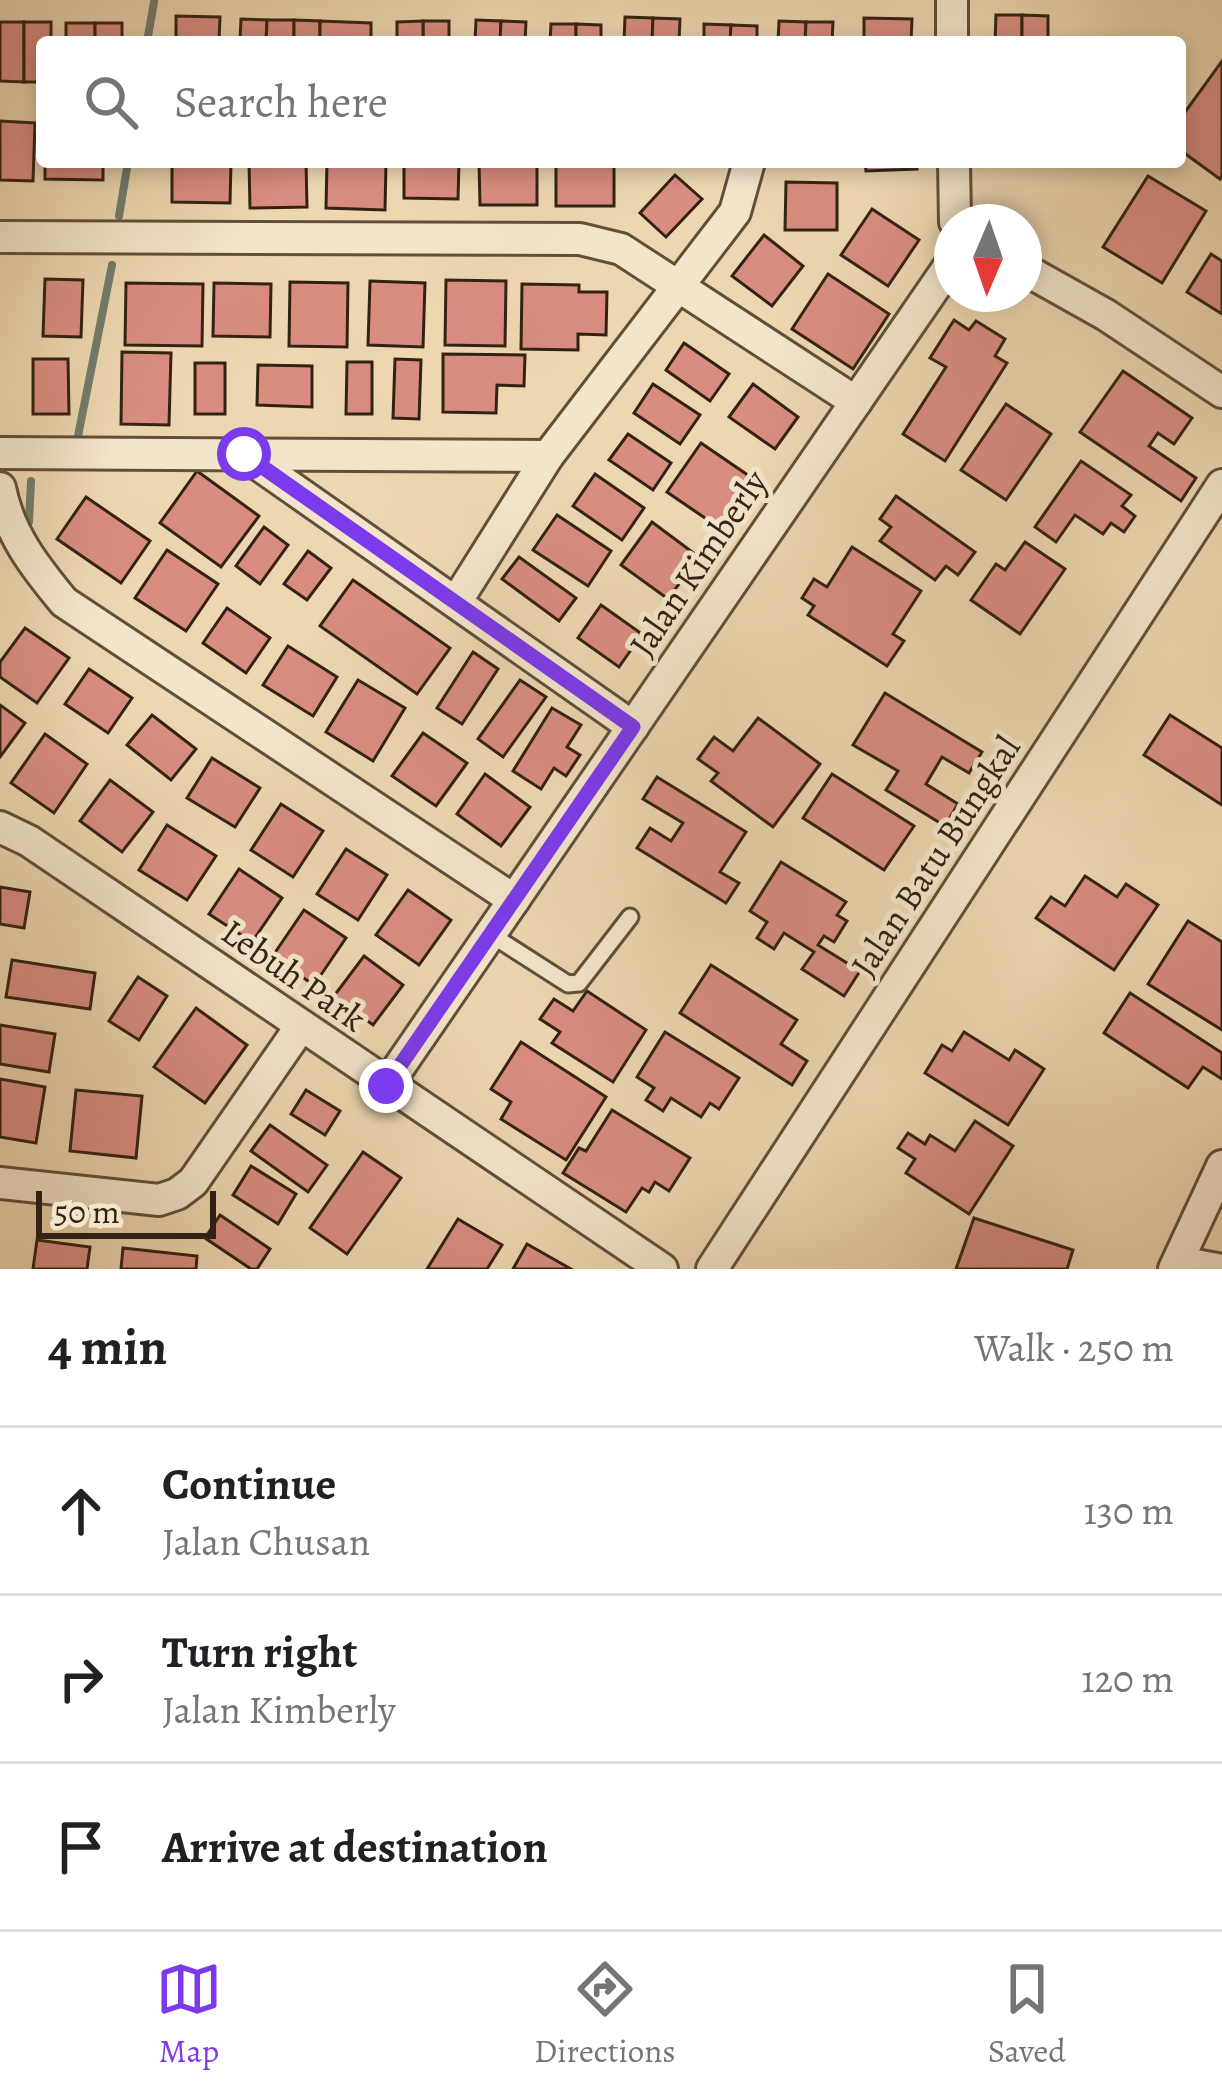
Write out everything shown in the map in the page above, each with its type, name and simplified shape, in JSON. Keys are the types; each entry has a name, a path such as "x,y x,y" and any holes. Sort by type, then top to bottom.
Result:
{"street":[{"path":"952,0 952,36"},
{"path":"456,602 548,456 735,212 747,168"},
{"path":"954,168 955,204"},
{"path":"0,237 580,239 621,249 856,402"},
{"path":"1042,279 1222,392"},
{"name":"Jalan Kimberly","path":"386,1086 934,288"},
{"path":"0,453 548,456"},
{"path":"244,454 633,727"},
{"name":"Jalan Batu Bungkal","path":"712,1269 1222,485"},
{"path":"0,488 4,510 26,556 64,602 514,900"},
{"name":"Lebuh Park","path":"0,827 29,841 662,1269"},
{"path":"0,1184 139,1199 176,1194 194,1182 301,1026"},
{"path":"1217,1269 1177,1265 1222,1166"}],"lane":[{"path":"490,934 568,984 579,983 630,917"}],"building":[{"path":"996,15 1022,15 1022,36 995,36"},
{"path":"1022,15 1048,16 1048,36 1022,36"},
{"path":"176,16 220,17 219,36 176,36"},
{"path":"625,17 653,18 652,36 624,36"},
{"path":"653,18 680,19 679,36 652,36"},
{"path":"864,18 912,19 911,36 864,36"},
{"path":"241,19 267,20 266,36 240,36"},
{"path":"267,20 294,20 294,36 266,36"},
{"path":"294,20 320,21 320,36 294,36"},
{"path":"476,20 501,21 500,36 475,36"},
{"path":"320,21 371,23 371,36 320,36"},
{"path":"423,21 449,21 449,36 423,36"},
{"path":"423,21 423,36 397,36 397,22"},
{"path":"501,21 526,22 525,36 500,36"},
{"path":"779,21 806,22 805,36 778,36"},
{"path":"0,22 24,22 24,82 0,81"},
{"path":"24,22 51,22 51,36 36,36 36,82 24,82"},
{"path":"806,22 833,22 832,36 805,36"},
{"path":"66,23 95,23 95,36 66,36"},
{"path":"95,23 122,23 122,36 95,36"},
{"path":"551,24 576,24 576,36 550,36"},
{"path":"576,24 601,25 601,36 576,36"},
{"path":"704,24 731,25 730,36 704,36"},
{"path":"731,25 757,26 757,36 730,36"},
{"path":"1222,61 1220,179 1186,154 1186,111"},
{"path":"0,121 35,123 33,181 0,180"},
{"path":"45,168 103,168 103,180 45,179"},
{"path":"172,168 231,168 230,203 172,202"},
{"path":"249,168 306,168 307,207 250,208"},
{"path":"327,168 386,168 385,210 326,208"},
{"path":"404,168 459,168 458,199 404,198"},
{"path":"479,168 537,168 537,205 480,205"},
{"path":"556,168 614,168 614,206 556,206"},
{"path":"866,168 917,168 917,169"},
{"path":"675,175 702,199 666,237 640,213"},
{"path":"1148,176 1206,211 1162,283 1103,247"},
{"path":"786,182 837,183 837,230 785,230"},
{"path":"872,209 919,240 888,286 841,255"},
{"path":"764,235 803,266 772,306 732,276"},
{"path":"1211,254 1222,261 1222,314 1187,292"},
{"path":"828,274 889,314 853,369 792,329"},
{"path":"45,279 83,280 81,337 43,336"},
{"path":"446,280 506,281 505,346 445,345"},
{"path":"370,281 425,283 423,347 368,345"},
{"path":"290,282 348,283 347,347 289,346"},
{"path":"126,283 203,284 202,346 125,345"},
{"path":"214,283 271,284 270,337 213,336"},
{"path":"522,284 579,285 579,292 607,292 606,335 578,334 578,350 521,349"},
{"path":"954,320 969,330 976,321 1005,339 995,356 1007,363 945,461 903,434 946,367 930,358"},
{"path":"684,343 729,374 710,401 666,370"},
{"path":"122,352 171,353 169,425 121,424"},
{"path":"443,354 525,355 524,386 497,385 496,413 443,412"},
{"path":"33,359 68,359 69,414 33,414"},
{"path":"395,359 421,360 419,419 393,418"},
{"path":"347,362 372,362 372,414 346,414"},
{"path":"195,363 225,363 225,414 195,414"},
{"path":"258,365 312,366 312,407 257,405"},
{"path":"1123,371 1192,418 1174,444 1158,433 1149,446 1196,478 1181,501 1080,432"},
{"path":"653,384 700,415 680,444 634,413"},
{"path":"753,384 798,417 775,449 729,417"},
{"path":"1006,404 1051,434 1006,500 961,470"},
{"path":"628,434 671,463 653,490 609,460"},
{"path":"701,443 752,478 718,527 667,492"},
{"path":"1081,461 1131,495 1122,506 1135,516 1124,532 1111,523 1103,534 1075,515 1056,542 1035,527"},
{"path":"197,471 259,516 221,567 160,523"},
{"path":"595,474 644,508 622,540 573,506"},
{"path":"896,496 975,552 958,575 946,566 935,580 880,541 891,527 880,519"},
{"path":"86,497 150,541 121,583 57,539"},
{"path":"557,515 611,551 588,586 533,550"},
{"path":"652,522 699,557 668,599 621,565"},
{"path":"264,527 288,545 260,584 236,566"},
{"path":"1025,542 1065,569 1020,634 971,600 996,564 1005,570"},
{"path":"852,547 921,591 893,634 904,641 887,666 808,615 814,606 802,598 814,579 827,587"},
{"path":"167,550 218,584 186,631 135,598"},
{"path":"308,551 331,568 307,600 284,584"},
{"path":"519,557 576,598 559,621 502,579"},
{"path":"353,580 450,648 417,694 320,626"},
{"path":"601,605 642,634 619,667 578,638"},
{"path":"227,608 270,638 246,673 203,643"},
{"path":"25,628 69,658 37,703 0,677 0,662"},
{"path":"288,646 337,677 313,716 263,685"},
{"path":"473,652 498,669 462,724 437,708"},
{"path":"89,669 132,698 108,733 65,704"},
{"path":"358,680 405,708 373,761 326,732"},
{"path":"520,680 546,697 503,757 478,739"},
{"path":"885,693 982,752 969,773 942,757 926,784 958,804 945,826 886,790 898,771 853,745"},
{"path":"0,705 25,723 0,757"},
{"path":"552,708 581,725 567,747 580,755 566,776 554,768 541,789 513,771"},
{"path":"152,715 196,749 171,780 127,745"},
{"path":"1170,715 1222,748 1222,805 1144,755"},
{"path":"758,718 820,764 773,827 711,781 718,773 698,759 714,737 733,751"},
{"path":"423,733 467,763 436,806 392,776"},
{"path":"45,734 87,764 54,813 11,783"},
{"path":"212,758 260,788 235,827 187,798"},
{"path":"485,774 530,807 501,846 457,814"},
{"path":"832,774 914,826 884,870 803,818"},
{"path":"657,777 746,832 720,872 739,883 726,903 637,848 650,828 671,841 683,823 643,799"},
{"path":"110,780 153,812 122,852 80,821"},
{"path":"281,804 323,831 293,877 251,850"},
{"path":"167,825 216,856 187,900 139,870"},
{"path":"346,849 387,875 358,920 317,894"},
{"path":"781,862 846,902 837,915 847,921 834,942 824,936 818,945 860,971 844,996 802,969 814,952 784,933 774,949 757,938 767,922 750,911"},
{"path":"239,869 282,898 252,942 209,914"},
{"path":"1085,876 1117,897 1126,884 1158,905 1114,970 1036,918 1051,897 1065,906"},
{"path":"0,887 30,892 24,928 0,924"},
{"path":"408,890 451,920 419,965 376,935"},
{"path":"304,910 346,938 314,985 272,957"},
{"path":"1188,921 1222,942 1222,1030 1148,984"},
{"path":"364,956 403,985 373,1025 334,996"},
{"path":"12,960 95,973 90,1009 6,997"},
{"path":"711,965 797,1020 781,1044 807,1061 792,1085 680,1013"},
{"path":"138,977 167,996 139,1040 109,1021"},
{"path":"587,991 646,1030 613,1082 552,1043 560,1032 540,1019 554,999 573,1011"},
{"path":"1130,993 1222,1053 1222,1079 1203,1067 1188,1088 1104,1033"},
{"path":"196,1008 247,1045 205,1103 154,1067"},
{"path":"0,1025 55,1034 49,1072 0,1064"},
{"path":"665,1032 739,1078 719,1109 710,1103 701,1117 671,1098 663,1111 646,1100 654,1088 637,1077"},
{"path":"964,1032 1009,1060 1015,1050 1044,1069 1008,1125 925,1073 942,1045 952,1051"},
{"path":"521,1042 606,1097 566,1160 501,1119 511,1102 491,1089"},
{"path":"0,1079 45,1087 36,1143 0,1137"},
{"path":"76,1090 142,1096 136,1158 70,1151"},
{"path":"306,1090 340,1111 325,1135 291,1114"},
{"path":"612,1110 690,1158 669,1191 655,1182 649,1192 642,1188 626,1212 563,1173 579,1148 586,1151"},
{"path":"975,1121 1013,1146 969,1214 906,1173 915,1159 898,1148 908,1133 925,1144 930,1135 955,1151"},
{"path":"270,1125 327,1165 308,1192 251,1151"},
{"path":"363,1152 401,1178 347,1254 310,1228"},
{"path":"251,1166 296,1194 278,1224 233,1195"},
{"path":"220,1215 270,1249 257,1269 205,1238"},
{"path":"974,1218 1073,1250 1067,1269 956,1269"},
{"path":"458,1219 502,1245 487,1269 427,1269"},
{"path":"37,1240 90,1247 87,1269 33,1269"},
{"path":"527,1244 571,1269 513,1269"},
{"path":"123,1248 197,1256 196,1269 121,1269"}],"waterway":[{"path":"148,36 154,2"},
{"path":"119,216 127,168"},
{"path":"78,436 112,265"},
{"path":"29,522 31,481"}],"route":[{"path":"244,454 633,727 386,1086"}]}
